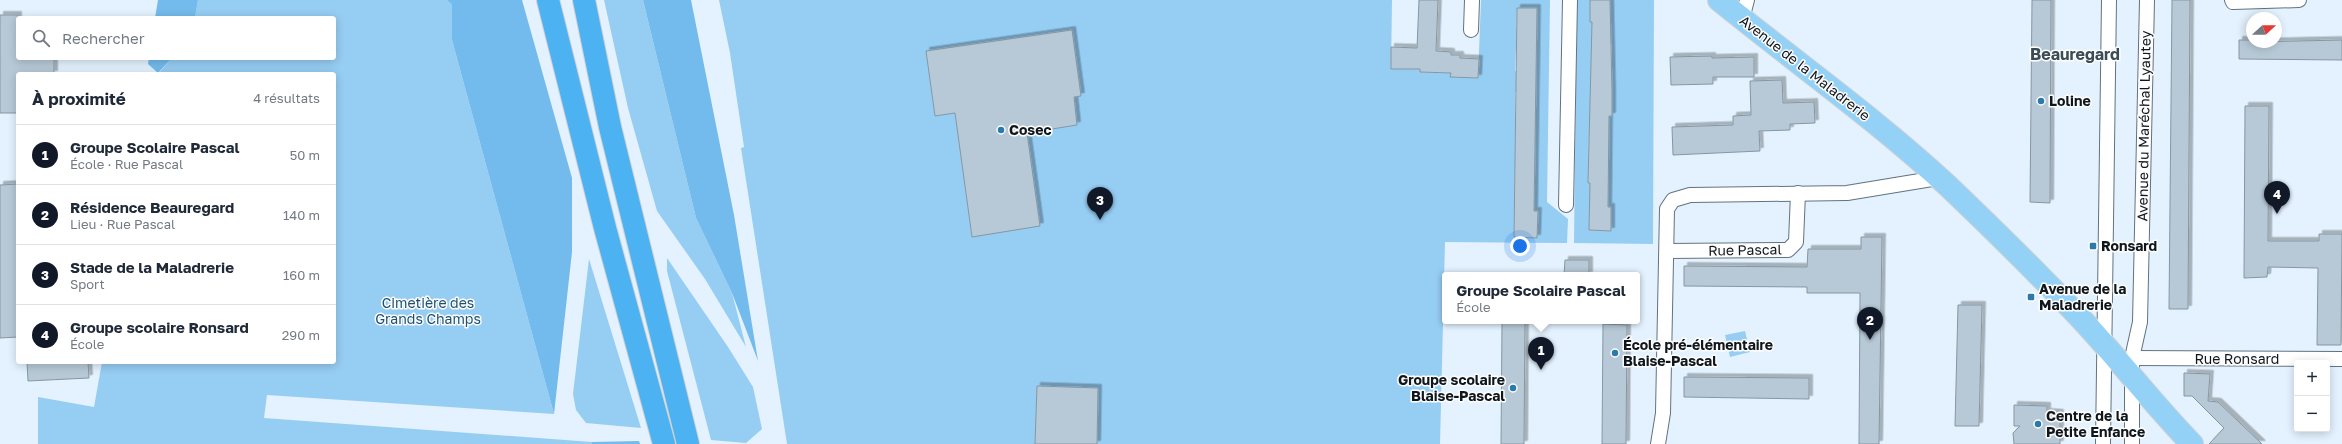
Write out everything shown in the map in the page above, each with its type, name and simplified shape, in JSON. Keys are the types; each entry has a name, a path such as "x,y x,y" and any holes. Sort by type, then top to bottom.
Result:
{"highway":[{"path":"538,0 582,135"},
{"path":"548,0 605,228 664,444"},
{"path":"573,0 610,127"},
{"path":"584,0 610,127 688,444"}],"main road":[{"name":"Avenue de la Maladrerie","path":"1720,0 1745,9 1938,178 2003,238 2104,346 2132,367 2154,405 2192,444"}],"street":[{"path":"1471,30 1472,0"},
{"path":"1566,205 1570,0"},
{"path":"2103,444 2109,0"},
{"name":"Avenue du Maréchal Lyautey","path":"2132,444 2132,367 2140,322 2147,0"},
{"path":"2232,0 2233,2 2299,0"},
{"path":"1658,444 1663,413 1667,209 1673,200 1690,195 1847,193 1938,178"},
{"name":"Rue Pascal","path":"1667,251 1788,250 1796,242 1798,193"},
{"name":"Rue Ronsard","path":"2132,367 2342,359"}],"green space":[{"name":"Cimetière des Grands Champs","path":"198,0 447,0 452,3 452,40 554,414 267,395 264,418 592,442 592,444 38,444 38,397 94,407 102,364 336,364 336,72 160,72 170,60 336,60 336,16 195,16"},
{"path":"604,0 643,0 696,218 732,293 746,347 705,279 657,211 628,108"},
{"path":"719,0 1392,0 1391,68 1420,69 1421,72 1451,73 1451,77 1478,78 1481,0 1550,0 1547,202 1568,219 1567,243 1445,242 1444,272 1442,272 1443,324 1440,444 787,444 741,148 744,147 730,53","holes":["1517,8 1537,9 1536,30 1516,29","1516,48 1536,49 1535,72 1515,71","1515,92 1535,92 1535,115 1515,115","1515,131 1535,131 1535,154 1515,154","1515,170 1535,170 1534,194 1514,194","1515,211 1537,237 1514,237"]},
{"path":"1577,0 1590,0 1590,22 1610,22 1610,0 1654,0 1653,244 1574,243","holes":["1592,44 1612,44 1612,69 1592,69","1589,135 1609,135 1588,182","1590,207 1611,207 1610,231 1589,230"]},
{"path":"667,258 728,347 753,387 762,429 746,443 711,440 667,271"},
{"path":"589,259 641,428 586,423 576,410 573,394"},
{"path":"1745,331 1750,352 1730,357 1725,335"}],"shaded area":[{"path":"158,0 198,0 195,16 155,16"},
{"path":"447,0 522,0 572,178 572,252 554,414 452,40 452,4"},
{"path":"643,0 691,0 734,215 758,361 732,293 696,218"},
{"path":"149,60 170,60 159,72 157,72 148,64"},
{"path":"639,441 640,444 592,444 592,442"}],"building":[{"path":"1419,0 1438,0 1436,51 1451,52 1451,55 1460,55 1460,58 1479,59 1478,78 1450,77 1451,73 1420,72 1420,69 1391,69 1391,47 1417,48"},
{"path":"1590,0 1610,0 1612,116 1609,116 1608,207 1611,207 1611,231 1589,230 1590,183 1588,183 1592,22 1590,22"},
{"name":"Loline","path":"2032,0 2051,0 2050,203 2030,202"},
{"path":"2172,0 2190,0 2188,309 2169,309"},
{"path":"1517,8 1537,8 1534,211 1538,211 1537,238 1514,237"},
{"path":"0,15 18,15 16,16 16,60 54,60 54,72 16,72 16,113 0,113"},
{"name":"Cosec","path":"1072,30 1081,96 1074,97 1077,125 1027,133 1040,226 972,237 955,113 935,116 926,51"},
{"path":"2239,40 2246,40 2246,48 2282,48 2282,41 2342,40 2342,60 2239,59"},
{"path":"1712,56 1712,58 1754,57 1754,77 1713,77 1713,84 1671,85 1670,57"},
{"path":"1782,80 1783,103 1814,102 1815,123 1790,124 1790,130 1759,131 1760,151 1673,155 1672,127 1733,125 1733,116 1751,115 1750,81"},
{"path":"2245,106 2269,106 2268,241 2319,241 2319,234 2342,234 2341,345 2317,345 2318,268 2268,267 2267,277 2244,278"},
{"path":"16,184 16,337 0,338 0,185"},
{"path":"1861,237 1882,237 1879,444 1859,444 1860,293 1807,293 1807,287 1684,286 1684,266 1807,267 1808,249 1861,249"},
{"path":"1565,260 1589,260 1589,272 1564,272"},
{"path":"1958,305 1982,305 1979,426 1955,426"},
{"name":"Groupe scolaire Blaise-Pascal","path":"1502,324 1525,324 1524,444 1501,444"},
{"path":"1603,324 1627,325 1626,444 1602,444"},
{"path":"27,364 88,364 89,378 28,381"},
{"path":"2184,373 2210,374 2208,401 2218,402 2262,444 2209,444 2224,428 2192,396 2184,396"},
{"path":"1684,377 1809,378 1809,399 1684,397"},
{"path":"1037,386 1098,388 1097,444 1035,444"},
{"name":"Centre de la Petite Enfance","path":"2014,405 2047,406 2047,412 2060,413 2060,444 2014,444 2013,433 2020,426 2014,426"}],"place":[{"name":"Loline","path":"2041,101"},
{"name":"Cosec","path":"1001,130"},
{"name":"Groupe scolaire Ronsard","path":"2277,214"},
{"name":"Stade de la Maladrerie","path":"1100,220"},
{"name":"Ronsard","path":"2093,246"},
{"name":"Avenue de la Maladrerie","path":"2031,297"},
{"name":"Résidence Beauregard","path":"1870,340"},
{"name":"École pré-élémentaire Blaise-Pascal","path":"1615,353"},
{"name":"Groupe Scolaire Pascal","path":"1541,370"},
{"name":"Groupe scolaire Blaise-Pascal","path":"1513,388"},
{"name":"Centre de la Petite Enfance","path":"2038,424"}],"district":[{"name":"Beauregard","path":"2075,54"}]}
